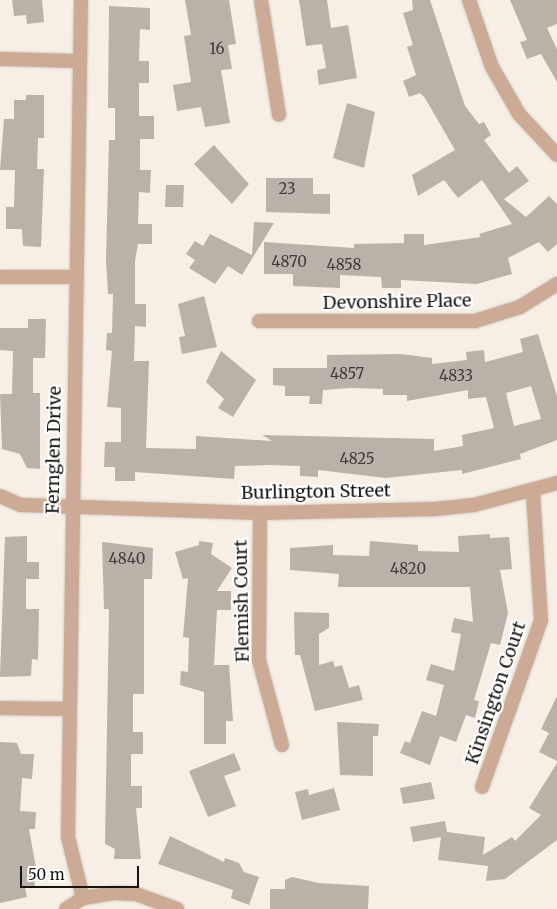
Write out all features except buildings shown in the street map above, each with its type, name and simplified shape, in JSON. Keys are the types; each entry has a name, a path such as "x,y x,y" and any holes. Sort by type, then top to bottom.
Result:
{"street":[{"name":"Fernglen Drive","path":"81,0 78,62 68,837 84,898"},
{"path":"261,0 279,115"},
{"path":"468,0 492,67 519,114 557,155"},
{"path":"0,59 78,62"},
{"path":"0,277 75,277"},
{"name":"Devonshire Place","path":"260,321 475,321 520,307 557,284"},
{"name":"Burlington Street","path":"0,496 20,505 260,513 435,509 533,492 557,483"},
{"name":"Kinsington Court","path":"482,787 541,620 533,492"},
{"name":"Flemish Court","path":"260,513 258,660 282,745"},
{"path":"0,708 69,708"},
{"path":"66,909 84,898 136,894 177,909"}]}
